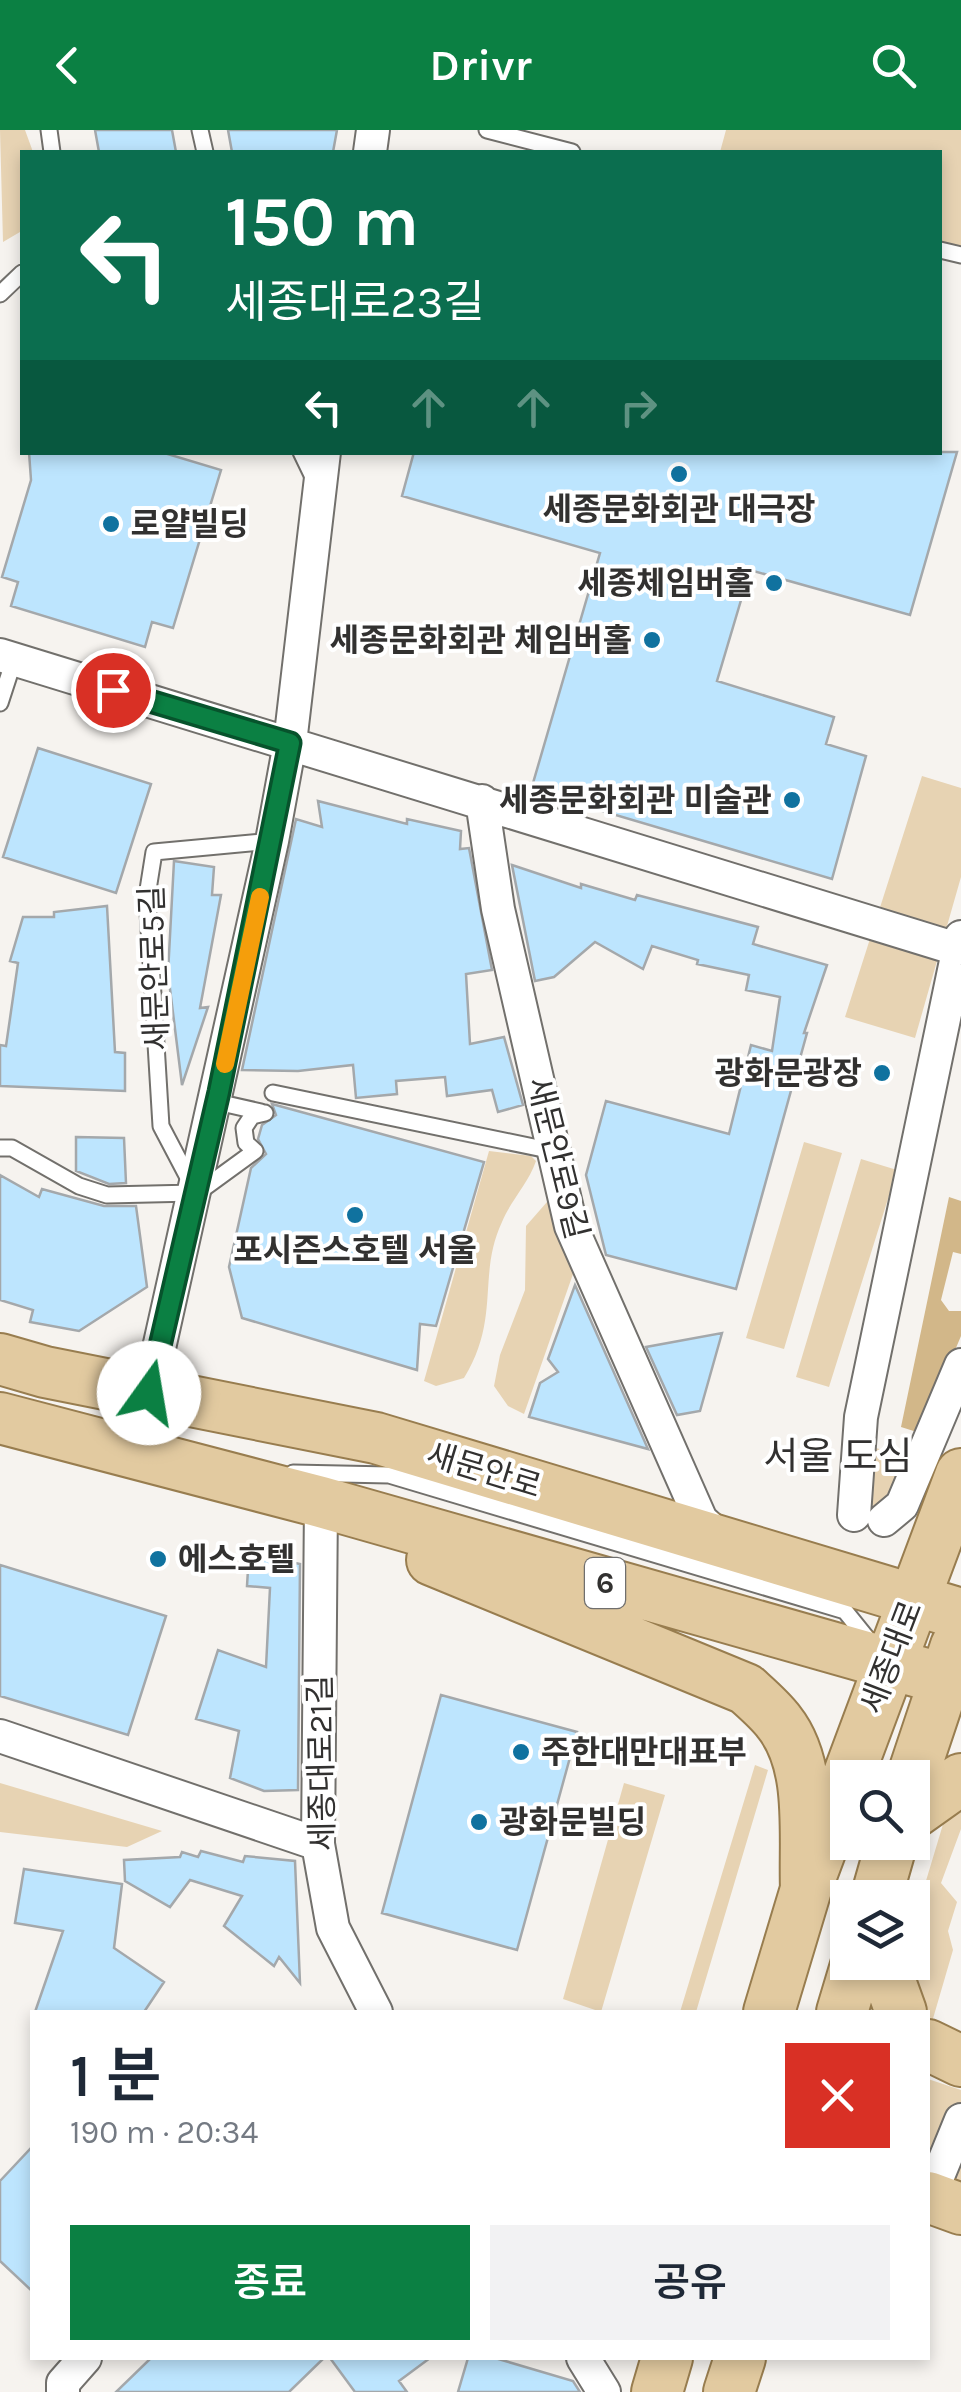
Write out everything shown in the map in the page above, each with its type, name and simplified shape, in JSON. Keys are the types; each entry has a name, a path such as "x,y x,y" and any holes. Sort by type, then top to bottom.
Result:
{"main road":[{"name":"새문안로","path":"0,1359 376,1438 961,1614"},
{"name":"6","path":"0,1418 321,1502 952,1681"},
{"name":"세종대로","path":"770,2010 806,1888 961,1474"},
{"path":"321,1502 461,1575 746,1689 780,1722 797,1755 803,1791 806,1888"},
{"name":"세종대로","path":"919,1760 952,1681 961,1632"},
{"path":"930,1801 961,1779"},
{"path":"806,1888 830,1833"},
{"path":"843,2010 852,1980"},
{"path":"893,1980 911,2010"},
{"path":"657,2392 666,2360"},
{"path":"730,2392 739,2360"}],"street":[{"path":"149,1393 217,1102 272,841 290,743 324,455"},
{"path":"7,658 959,943 861,1417 869,1518 902,1506 961,1366"},
{"name":"새문안로9길","path":"482,801 498,908 570,1226 701,1520 726,1543"},
{"name":"세종대로21길","path":"321,1502 318,1844 333,1928 375,2010"},
{"path":"0,1736 318,1844"},
{"path":"941,2197 961,2120"},
{"path":"63,2392 63,2383 83,2360"},
{"path":"584,2360 604,2392"}],"lane":[{"path":"487,130 564,150"},
{"path":"0,294 20,275"},
{"path":"302,455 318,489"},
{"path":"0,702 7,658"},
{"name":"새문안로5길","path":"196,1194 161,1126 147,896 154,852 272,841"},
{"path":"273,1093 296,1104 552,1151"},
{"path":"0,1148 12,1148 79,1186 107,1195 196,1194 255,1151 243,1138 244,1128 252,1116 265,1112 217,1102"},
{"path":"199,1470 389,1475 845,1611 889,1664"}],"shaded area":[{"path":"0,130 25,130 32,150 20,150 20,232 3,242"},
{"path":"726,130 961,130 961,252 942,247 942,150 721,150"},
{"path":"922,776 961,788 961,877 915,1038 845,1017"},
{"path":"804,1142 842,1153 784,1349 746,1338"},
{"path":"489,1151 531,1156 536,1161 495,1241 486,1316 475,1356 464,1378 436,1386 424,1381"},
{"path":"861,1159 897,1170 829,1387 796,1377"},
{"path":"561,1186 571,1226 573,1274 524,1414 508,1406 494,1386 500,1355 525,1290 526,1226"},
{"path":"949,1197 961,1201 961,1254 953,1252 941,1300 949,1311 961,1311 961,1336 920,1433 901,1427"},
{"path":"876,1448 910,1458 888,1512 862,1503"},
{"path":"755,1765 768,1770 697,2010 681,2010"},
{"path":"0,1783 162,1831 127,1847 0,1832"},
{"path":"624,1783 665,1795 602,2010 563,1999"},
{"path":"961,1794 961,1829 941,1883 957,1902 948,1931 953,1950 932,2022 930,2010 913,2010 906,1980 930,1980 930,1880 926,1880 950,1801"},
{"path":"930,2080 961,2090 961,2196 930,2184"}],"building":[{"path":"95,130 172,130 176,150 99,150"},
{"path":"228,130 337,130 333,150 232,150"},
{"path":"957,452 910,615 750,570 717,681 834,717 826,744 866,756 832,879 531,790 600,553 402,496 413,455"},
{"name":"로얄빌딩","path":"29,455 171,455 221,470 173,628 152,622 145,647 11,606 18,582 2,577 31,480"},
{"path":"38,748 151,784 116,893 3,857"},
{"path":"318,801 407,824 407,819 461,831 460,849 469,848 492,970 466,974 470,1044 504,1037 523,1105 498,1112 492,1090 447,1096 445,1077 396,1081 397,1094 356,1098 353,1065 298,1071 242,1070 296,819 322,827"},
{"path":"174,861 214,867 212,895 221,895 200,1008 208,1007 182,1085 168,973"},
{"path":"512,865 581,888 581,884 635,900 637,895 758,927 753,944 827,965 804,1033 736,1289 606,1255 586,1175 606,1101 729,1134 751,1045 772,1051 780,997 746,990 749,975 697,964 698,960 652,946 643,969 595,942 554,977 535,981"},
{"path":"107,906 115,1052 125,1053 125,1091 0,1086 0,1045 6,1046 18,963 10,961 23,917 54,917 54,912"},
{"name":"포시즌스호텔 서울","path":"272,1104 484,1162 436,1326 420,1324 417,1370 242,1318 229,1267 251,1168 266,1154 258,1139 262,1125 276,1115"},
{"path":"76,1137 124,1138 126,1183 109,1184 76,1171"},
{"path":"0,1175 39,1197 42,1189 104,1206 136,1206 147,1287 79,1331 30,1322 33,1310 0,1300"},
{"path":"575,1285 648,1449 529,1417 540,1383 558,1372 548,1359"},
{"path":"722,1333 700,1411 677,1415 646,1347"},
{"path":"249,1553 300,1564 298,1790 264,1791 230,1778 239,1731 196,1719 218,1650 266,1667 270,1588 247,1586"},
{"path":"0,1565 166,1616 128,1735 0,1696"},
{"name":"광화문빌딩","path":"441,1695 577,1732 517,1950 382,1913"},
{"path":"201,1851 243,1862 245,1856 295,1861 300,1983 279,1957 274,1966 224,1926 242,1896 190,1880 170,1907 125,1881 124,1860 180,1857 182,1852 198,1857"},
{"path":"24,1869 122,1884 114,1948 164,1982 145,2010 36,2010 63,1931 15,1923"},
{"path":"30,2149 30,2289 0,2261 0,2181"},
{"path":"149,2360 322,2360 289,2392 116,2392"},
{"path":"331,2360 427,2360 399,2381 407,2392 355,2392"},
{"path":"467,2360 502,2360 573,2381 580,2392 458,2392"}],"slow traffic":[{"path":"225,1064 260,897"}],"place":[{"name":"세종문화회관 대극장","path":"679,474"},
{"name":"로얄빌딩","path":"111,524"},
{"name":"세종체임버홀","path":"774,583"},
{"name":"세종문화회관 체임버홀","path":"652,640"},
{"name":"세종문화회관 미술관","path":"792,800"},
{"name":"광화문광장","path":"882,1073"},
{"name":"포시즌스호텔 서울","path":"355,1215"},
{"name":"에스호텔","path":"158,1559"},
{"name":"주한대만대표부","path":"521,1752"},
{"name":"광화문빌딩","path":"479,1822"}],"district":[{"name":"서울 도심","path":"838,1456"}],"route":[{"path":"113,690 290,743 219,1092 149,1393"}]}
